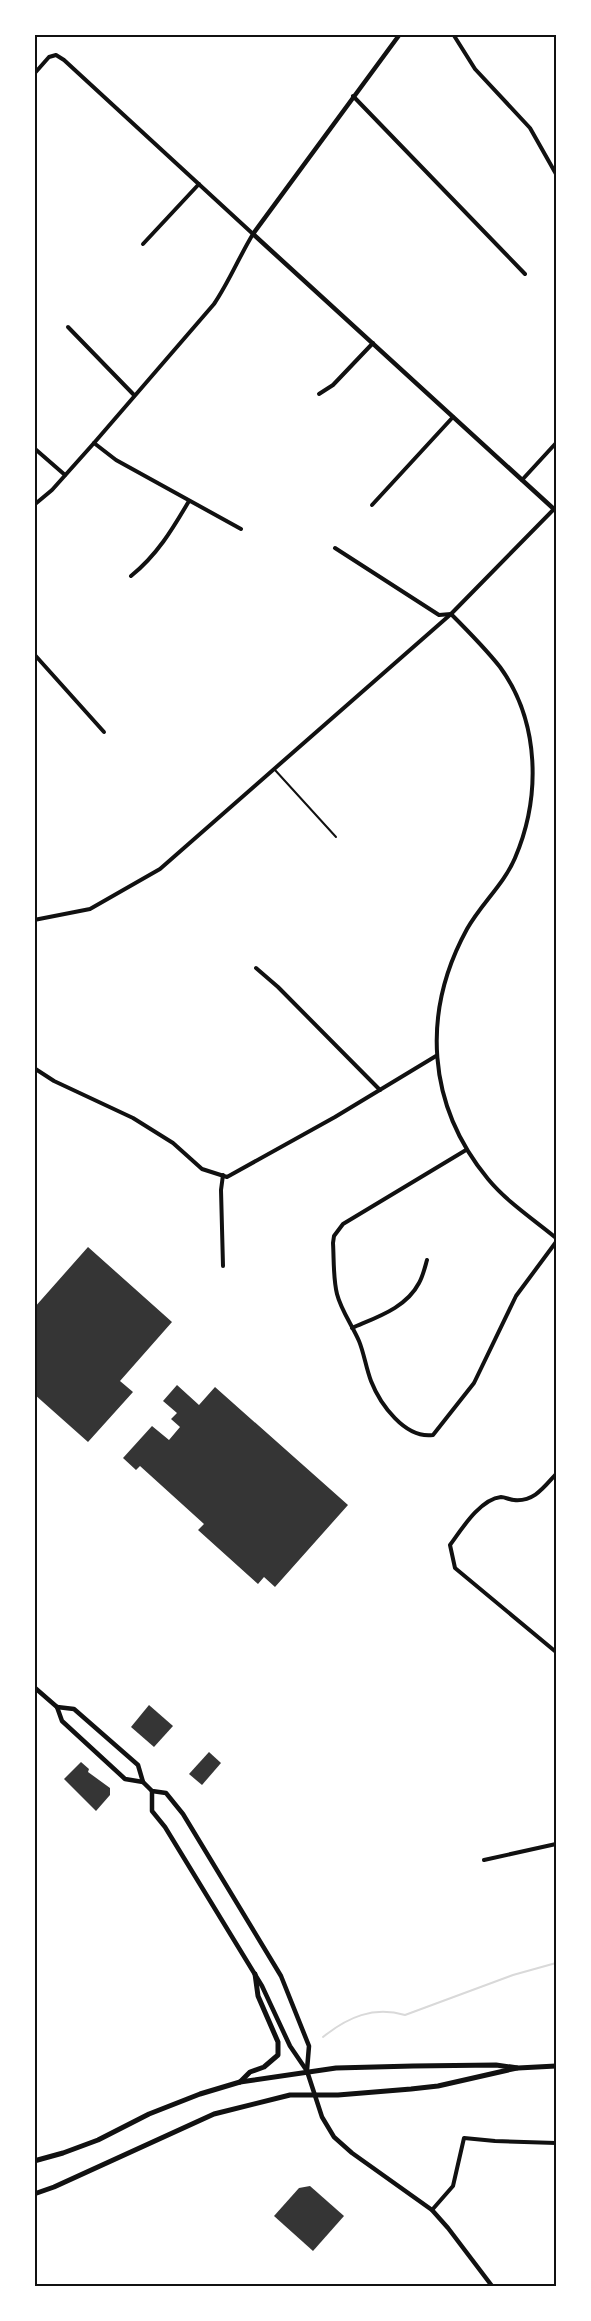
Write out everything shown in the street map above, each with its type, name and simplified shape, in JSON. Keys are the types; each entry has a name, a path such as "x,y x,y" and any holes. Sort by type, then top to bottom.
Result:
{"main road":[{"path":"240,2082 250,2072 264,2067 278,2055 278,2042 258,1996 255,1974"},
{"path":"34,2161 98,2140 149,2114 200,2094 240,2082 307,2071 413,2066 518,2068"},
{"path":"34,2193 54,2187 214,2114 290,2095 411,2089 518,2068 556,2066"}],"street":[{"path":"34,505 94,443 214,304 227,285 238,258 253,234 400,34"},
{"path":"453,34 475,69 530,128 556,174"},
{"path":"34,74 49,57 56,56 64,60 555,510 451,614 160,869 90,909 34,920"},
{"path":"353,96 525,274"},
{"path":"143,244 199,184"},
{"path":"68,327 135,395"},
{"path":"319,394 333,386 373,343"},
{"path":"372,506 453,417"},
{"path":"94,443 116,460 241,530"},
{"path":"522,480 556,443"},
{"path":"34,448 65,475"},
{"path":"131,576 149,562 169,537 189,501"},
{"path":"335,548 439,615 451,614"},
{"path":"451,614 501,669 518,700 531,743 533,772 529,814 516,856 467,929 447,971 438,1008 436,1056 444,1102 466,1150 489,1181 556,1240 516,1296 474,1383 433,1435 423,1436 414,1433 396,1419 384,1405 371,1383 359,1342 338,1294 334,1236 343,1224 466,1150"},
{"path":"34,654 104,732"},
{"path":"256,968 380,1090"},
{"path":"34,1068 54,1081 133,1118 172,1143 202,1169 227,1177 436,1056"},
{"path":"223,1175 223,1266"},
{"path":"352,1328 391,1311 404,1302 419,1283 427,1260"},
{"path":"556,1474 539,1493 529,1499 514,1500 501,1497 489,1502 469,1518 450,1545 455,1568 556,1652"},
{"path":"34,1687 57,1707 62,1721 125,1779 143,1782"},
{"path":"57,1707 74,1709 138,1765 143,1782 152,1791 166,1793 183,1814 281,1976 309,2046 307,2071"},
{"path":"152,1791 152,1811 165,1827 255,1974 290,2046 307,2071 322,2117 334,2137 352,2153 432,2210 492,2286"},
{"path":"484,1860 556,1844"},
{"path":"432,2210 453,2186 464,2138 556,2143"}],"lane":[{"path":"273,768 336,837"}],"building":[{"path":"88,1247 172,1322 120,1381 133,1392 88,1442 34,1394 34,1308"},
{"path":"177,1385 199,1405 215,1387 348,1505 275,1587 264,1577 258,1584 198,1530 204,1524 140,1466 136,1470 123,1458 152,1426 169,1440 180,1427 171,1419 177,1413 163,1401"},
{"path":"149,1705 173,1726 154,1747 131,1727"},
{"path":"209,1752 221,1763 202,1785 189,1774"},
{"path":"81,1762 89,1769 88,1772 110,1788 110,1795 96,1811 64,1779"},
{"path":"310,2186 344,2216 313,2251 274,2216 299,2188"}],"waterway":[{"path":"323,2037 361,2015 382,2012 405,2015 513,1975 556,1963"}]}
